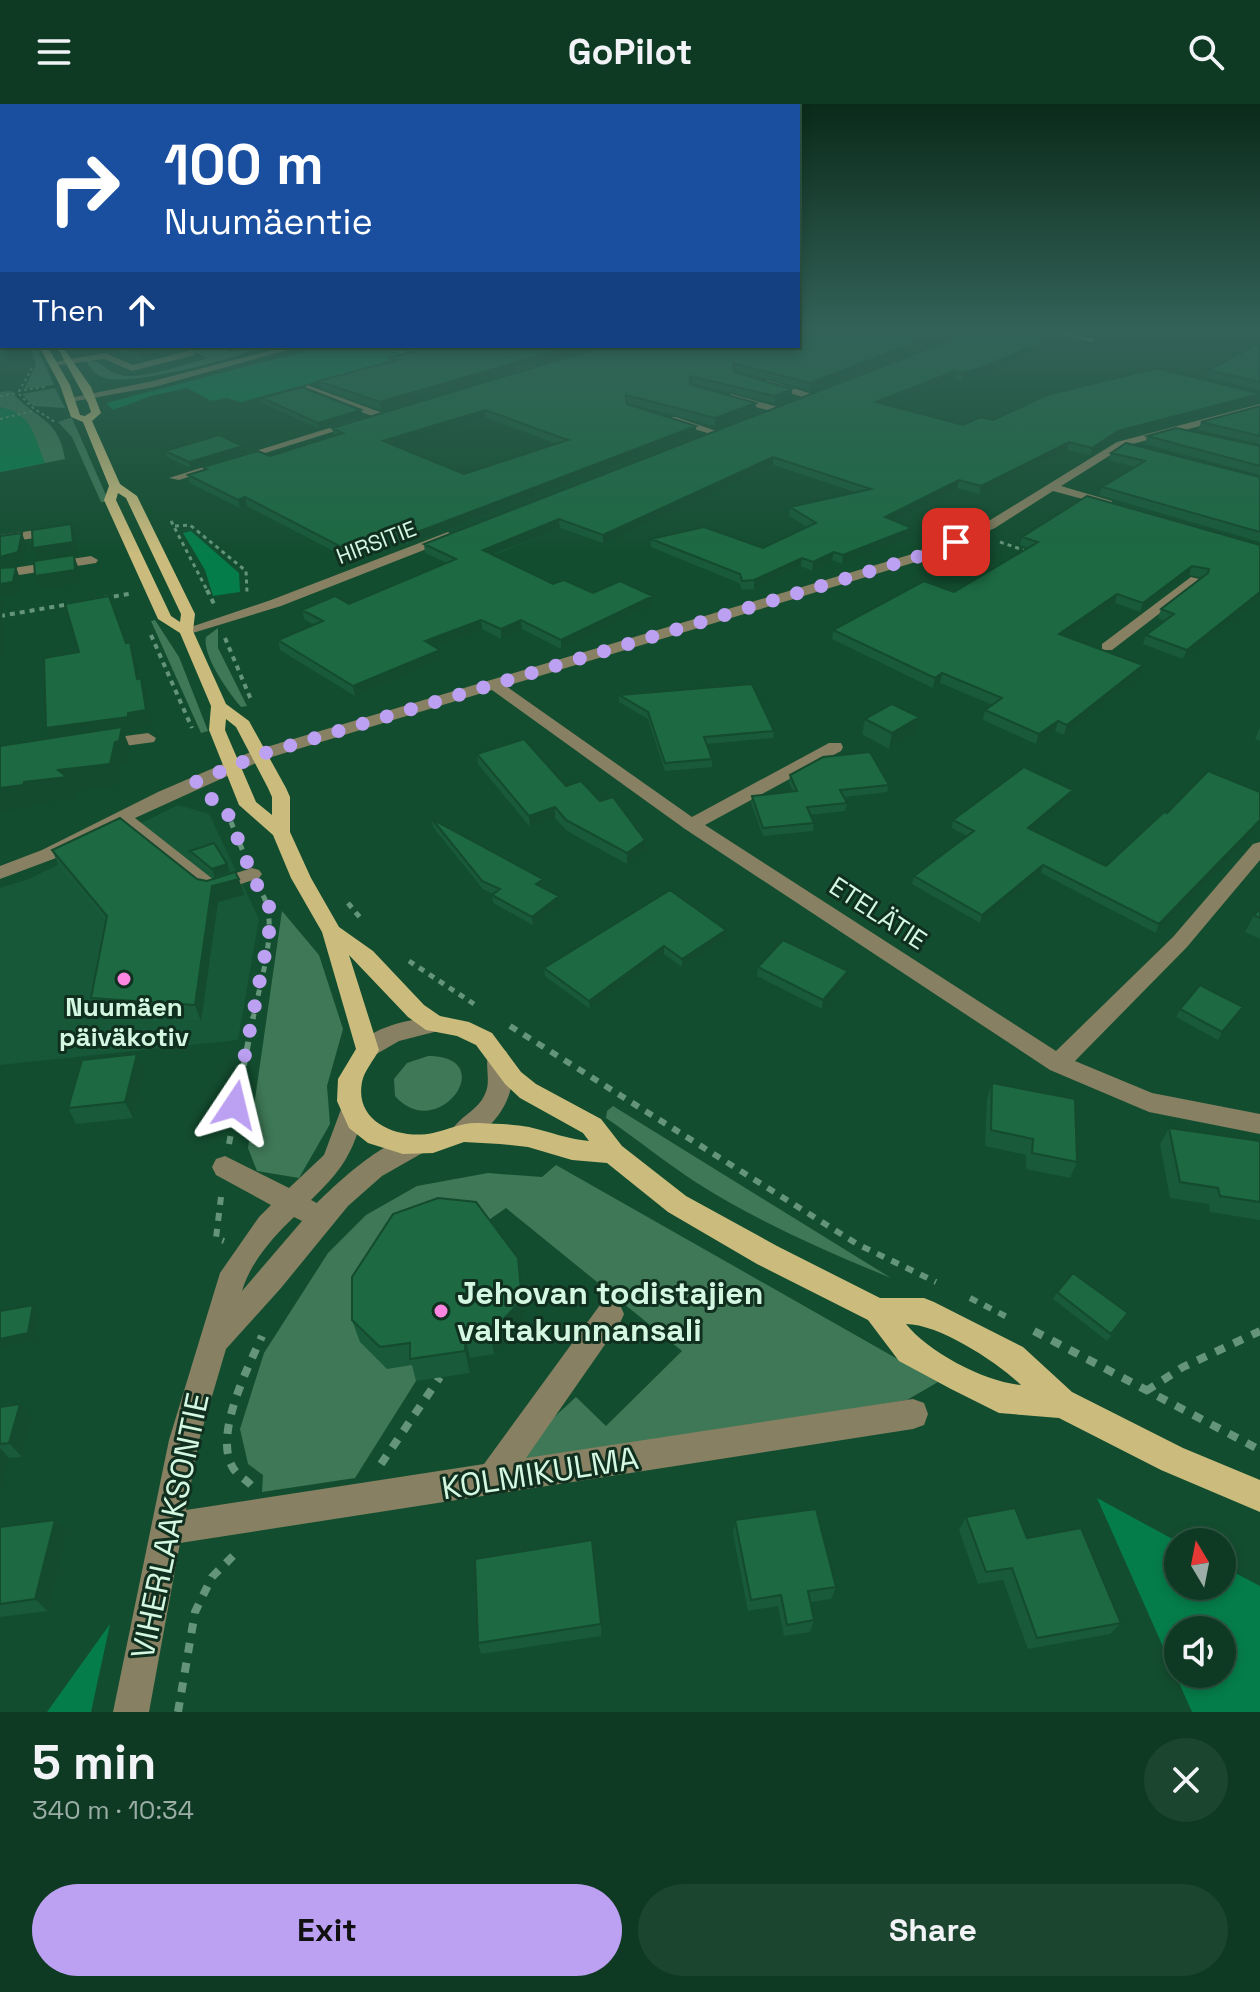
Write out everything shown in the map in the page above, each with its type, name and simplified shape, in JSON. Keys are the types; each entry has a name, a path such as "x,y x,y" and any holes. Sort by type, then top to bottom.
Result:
{"main road":[{"path":"71,404 76,417 87,420"},
{"path":"87,420 96,413 93,404"},
{"path":"87,420 115,486 132,499 188,614 186,631 219,706 217,730 248,805 281,832"},
{"path":"115,486 110,500 165,619 186,631"},
{"path":"219,706 243,724 281,797 281,832 301,878 332,932 368,1050 350,1079 348,1090 352,1111 366,1129 403,1144 433,1143 463,1132 528,1137 572,1150 613,1153"},
{"path":"332,932 366,956 416,1011 434,1024 473,1033 492,1047 513,1078 528,1091 592,1126 613,1153 677,1204 767,1255 878,1311 909,1351 961,1379 999,1398 1061,1403"},
{"path":"878,1311 924,1311 1013,1357 1061,1403 1172,1459 1260,1496"}],"street":[{"path":"175,478 385,414 355,404"},
{"path":"756,404 774,409"},
{"path":"747,419 787,404"},
{"path":"0,873 49,854 259,755 914,558 978,531 1121,444 1260,407"},
{"path":"660,416 717,431 700,438"},
{"path":"1171,429 1200,436"},
{"path":"1121,444 1152,452"},
{"path":"1050,487 1125,509"},
{"path":"0,539 62,530"},
{"name":"HIRSITIE","path":"186,631 254,610 456,533"},
{"path":"0,574 91,560"},
{"path":"1107,647 1196,580"},
{"name":"ETELÄTIE","path":"495,685 691,825 1058,1064 1149,1102 1260,1124"},
{"path":"89,746 148,738"},
{"path":"691,825 835,747"},
{"path":"122,817 211,888 252,874"},
{"path":"1058,1064 1180,942 1260,848"},
{"path":"368,1050 392,1034 434,1024"},
{"path":"463,1132 495,1103 502,1080 498,1057"},
{"name":"VIHERLAAKSONTIE","path":"131,1712 184,1440 234,1273 268,1225 333,1162 344,1142 352,1111"},
{"name":"VIHERLAAKSONTIE","path":"215,1342 265,1287 318,1217 357,1178 387,1157 417,1144"},
{"path":"225,1167 318,1217"},
{"path":"491,1481 610,1314"},
{"name":"KOLMIKULMA","path":"166,1529 913,1414"}],"path":[{"path":"32,404 61,428"},
{"path":"0,419 33,411"},
{"path":"165,511 227,627 224,642 257,712"},
{"path":"175,526 190,525 236,559 246,571 247,604 254,610"},
{"path":"978,531 1032,553"},
{"path":"1008,553 1018,548"},
{"path":"103,598 133,594 127,579"},
{"path":"0,616 74,603"},
{"path":"149,629 192,729"},
{"path":"229,818 252,874 269,904 269,934 246,1044 216,1238 249,1251"},
{"path":"345,898 367,926"},
{"path":"406,959 478,1007"},
{"path":"505,1023 857,1244 938,1283"},
{"path":"567,1114 598,1079"},
{"path":"965,1295 1260,1450"},
{"path":"178,1712 193,1617 207,1585 220,1567 239,1551 251,1483 233,1470 227,1451 230,1420 264,1331"},
{"path":"1145,1392 1183,1367 1260,1331"},
{"path":"356,1502 440,1377"}],"shaded area":[{"path":"0,404 24,404 57,434 65,459 0,472"},
{"path":"31,404 63,404 65,408"},
{"path":"107,404 129,404 113,410"},
{"path":"0,407 26,420 45,463 0,472"},
{"path":"72,418 109,502 101,502 72,437 58,422"},
{"path":"191,531 239,573 240,592 213,596 205,570 183,533"},
{"path":"155,620 179,657 208,731 201,733 151,621"},
{"path":"218,628 218,648 247,706 241,707 230,693 208,654 206,637"},
{"name":"Nuumäen päiväkotiv","path":"178,805 209,814 259,919 238,1040 0,1065 0,888 29,879"},
{"path":"282,911 319,955 343,1029 327,1086 330,1124 299,1178 257,1171 248,1148"},
{"path":"428,1056 450,1060 460,1069 461,1082 444,1105 429,1110 412,1108 395,1096 394,1079 407,1063"},
{"path":"613,1106 891,1278 792,1235 697,1183 606,1118 607,1111"},
{"path":"556,1165 938,1382 907,1400 531,1460 523,1457 526,1443 576,1397 606,1426 682,1351 506,1208 480,1226 416,1365 416,1381 355,1478 262,1492 263,1475 248,1464 240,1429 264,1353 328,1253 366,1215 417,1186 488,1173 542,1177"},
{"path":"1097,1498 1164,1534 1164,1600 1236,1600 1236,1573 1260,1586 1260,1712 1192,1712 1181,1688 1236,1688 1236,1616 1164,1616 1164,1649"},
{"path":"110,1624 91,1712 47,1712"}],"building":[{"path":"276,404 346,404 361,410 318,423"},
{"path":"412,404 627,404 696,426 407,536 394,529 343,548 245,497 238,500 188,475 207,469 203,467 258,451 270,456 343,433 332,428","holes":["485,410 568,440 464,474 383,441"]},
{"path":"661,404 753,404 715,418"},
{"path":"785,404 884,404 963,425 981,417 993,420 1027,404 1221,404 1118,431 1092,448 1069,442 981,486 959,480 885,517 912,528 843,555 834,552 813,562 802,558 754,580 742,581 740,574 651,539 704,527 763,548 816,523 790,507 871,489 773,457 603,535 559,519 483,550 553,584 564,580 593,593 620,581 653,596 561,640 521,620 501,629 481,620 425,641 440,650 353,686 278,640 323,621 302,610 335,596 349,604 456,559 424,544"},
{"path":"1260,406 1260,436 1201,422"},
{"path":"1176,428 1260,446 1260,466 1147,436"},
{"path":"219,435 243,446 189,462 165,451"},
{"path":"1126,443 1260,477 1260,532 1102,487 1145,461 1111,453"},
{"path":"1087,496 1260,545 1260,592 1187,650 1146,635 1174,614 1161,609 1208,573 1209,569 1192,566 1143,603 1117,594 1059,634 1143,665 1067,725 1058,721 1039,734 985,710 1002,698 942,673 935,678 833,630 924,581 954,592 1038,542 1022,537"},
{"path":"71,524 73,542 33,548 32,530"},
{"path":"22,533 18,552 0,557 0,536"},
{"path":"74,555 75,570 35,576 34,561"},
{"path":"16,567 13,582 0,584 0,568"},
{"path":"109,596 126,643 130,642 137,679 141,678 146,710 128,713 128,717 46,728 44,658 79,652 65,604"},
{"path":"752,684 774,731 704,737 712,759 665,763 648,712 619,695"},
{"path":"892,704 919,717 892,733 865,719"},
{"path":"122,727 110,764 58,770 67,777 0,788 0,746"},
{"path":"524,739 566,786 581,781 600,801 613,797 645,840 627,853 566,820 555,807 529,816 477,754"},
{"path":"870,752 889,785 840,790 847,803 807,807 814,823 763,828 752,796 797,791 790,775 823,757"},
{"path":"1024,767 1073,790 1028,828 1106,866 1164,812 1167,813 1208,771 1260,792 1260,820 1159,924 1043,865 982,915 914,876 974,831 953,820"},
{"path":"120,818 197,879 207,881 235,872 239,879 212,886 195,1005 91,998 107,916 52,850"},
{"path":"432,819 543,879 536,884 559,896 532,917 492,895 500,889 482,881"},
{"path":"214,843 227,864 212,869 190,851"},
{"path":"670,890 726,930 682,959 664,946 589,1001 544,968"},
{"path":"783,940 848,971 823,1000 758,967"},
{"path":"1200,985 1243,1007 1222,1032 1180,1009"},
{"path":"137,1054 125,1102 68,1108 82,1060"},
{"path":"992,1083 1075,1099 1077,1162 1032,1153 1033,1139 991,1130"},
{"path":"1169,1128 1260,1141 1260,1202 1220,1196 1218,1188 1180,1182"},
{"name":"Jehovan todistajien valtakunnansali","path":"438,1198 476,1202 518,1258 522,1300 491,1332 465,1336 465,1351 410,1359 410,1343 380,1347 352,1320 352,1277 393,1214"},
{"path":"1073,1273 1128,1313 1111,1334 1057,1292"},
{"path":"33,1305 28,1333 0,1339 0,1311"},
{"path":"20,1404 9,1443 0,1444 0,1407"},
{"path":"1015,1508 1027,1538 1081,1528 1121,1623 1037,1638 1012,1568 986,1572 966,1517"},
{"path":"816,1509 836,1587 808,1591 814,1620 787,1625 781,1595 751,1600 735,1520"},
{"path":"55,1520 35,1599 0,1604 0,1527"},
{"path":"592,1540 601,1624 478,1643 475,1559"}],"place":[{"name":"Nuumäen päiväkotiv","path":"124,979"},
{"name":"Jehovan todistajien valtakunnansali","path":"441,1311"}],"route":[{"path":"235,1105 269,934 269,904 254,880 224,804 202,795 196,782 259,755 914,558 956,542"}]}
